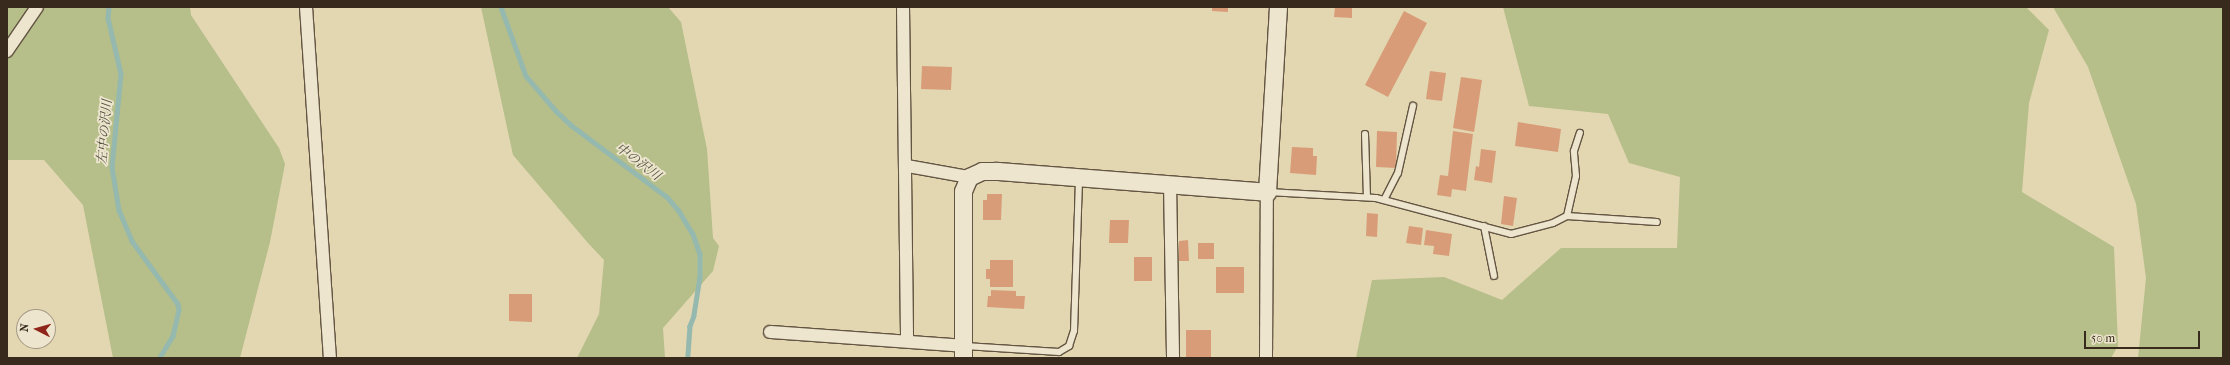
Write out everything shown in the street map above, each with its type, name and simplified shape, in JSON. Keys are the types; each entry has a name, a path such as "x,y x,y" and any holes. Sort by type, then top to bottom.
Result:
{"street":[{"path":"7,51 37,7"},
{"path":"306,7 330,358"},
{"path":"904,7 907,166 907,341"},
{"path":"1266,358 1267,192 1278,7"},
{"path":"907,166 969,177 982,171 997,171 1170,183 1267,192"},
{"path":"770,332 907,341 963,352 964,191 969,177"},
{"path":"1170,183 1173,358"}],"lane":[{"path":"1384,200 1398,173 1413,106"},
{"path":"1567,216 1576,176 1574,151 1580,133"},
{"path":"1365,134 1367,197"},
{"path":"963,352 1059,352 1069,346 1074,331 1079,177"},
{"path":"1267,192 1367,197 1384,200 1511,234 1553,223 1567,216 1657,222"},
{"path":"1484,226 1494,276"}],"green space":[{"path":"7,7 190,7 191,15 279,148 285,164 270,242 240,358 113,358 83,205 44,160 7,160"},
{"path":"481,7 668,7 681,22 707,149 713,238 719,246 713,271 663,328 665,358 577,358 599,314 604,260 513,155"},
{"path":"1503,7 2026,7 2049,30 2029,103 2022,192 2114,247 2118,346 2111,358 1356,358 1372,280 1444,277 1502,300 1561,248 1677,248 1680,177 1629,163 1608,114 1529,106"},
{"path":"2053,7 2223,7 2223,358 2138,358 2146,278 2136,204 2088,67"}],"building":[{"path":"1212,7 1228,7 1228,12 1212,11"},
{"path":"1335,7 1352,7 1352,18 1334,17"},
{"path":"1404,11 1427,23 1388,97 1365,85"},
{"path":"922,66 952,67 951,90 921,89"},
{"path":"1430,71 1446,73 1442,101 1426,99"},
{"path":"1461,77 1482,80 1474,132 1453,128"},
{"path":"1518,122 1561,129 1558,152 1515,146"},
{"path":"1377,131 1397,132 1396,168 1376,167"},
{"path":"1453,131 1473,134 1466,191 1452,189 1451,197 1437,195 1440,175 1448,176"},
{"path":"1292,147 1313,148 1313,156 1317,156 1316,175 1290,173"},
{"path":"1481,149 1496,151 1492,183 1474,180 1476,166 1479,167"},
{"path":"987,194 1002,194 1001,220 983,220 983,200 987,200"},
{"path":"1504,196 1517,198 1513,226 1501,224"},
{"path":"1367,213 1378,214 1377,237 1366,236"},
{"path":"1110,220 1129,220 1128,243 1109,243"},
{"path":"1409,226 1423,228 1421,245 1406,243"},
{"path":"1426,230 1452,234 1449,256 1433,254 1434,246 1424,245"},
{"path":"1188,240 1189,261 1179,261 1179,241"},
{"path":"1198,243 1214,243 1214,259 1198,259"},
{"path":"1134,257 1152,257 1152,281 1134,281"},
{"path":"990,260 1013,260 1013,287 990,287 990,279 986,279 986,269 990,269"},
{"path":"1216,267 1244,267 1244,293 1216,293"},
{"path":"991,290 1016,291 1016,296 1025,296 1024,309 987,307 988,296 991,296"},
{"path":"509,294 532,294 532,322 509,321"},
{"path":"1186,330 1211,330 1211,358 1186,358"}],"waterway":[{"name":"左中の沢川","path":"109,7 108,18 121,74 112,167 119,210 132,241 178,304 179,310 173,336 160,358"},
{"name":"中の沢川","path":"501,7 526,76 556,111 571,125 667,197 679,211 693,234 700,254 700,277 694,316 690,326 688,358"}]}
